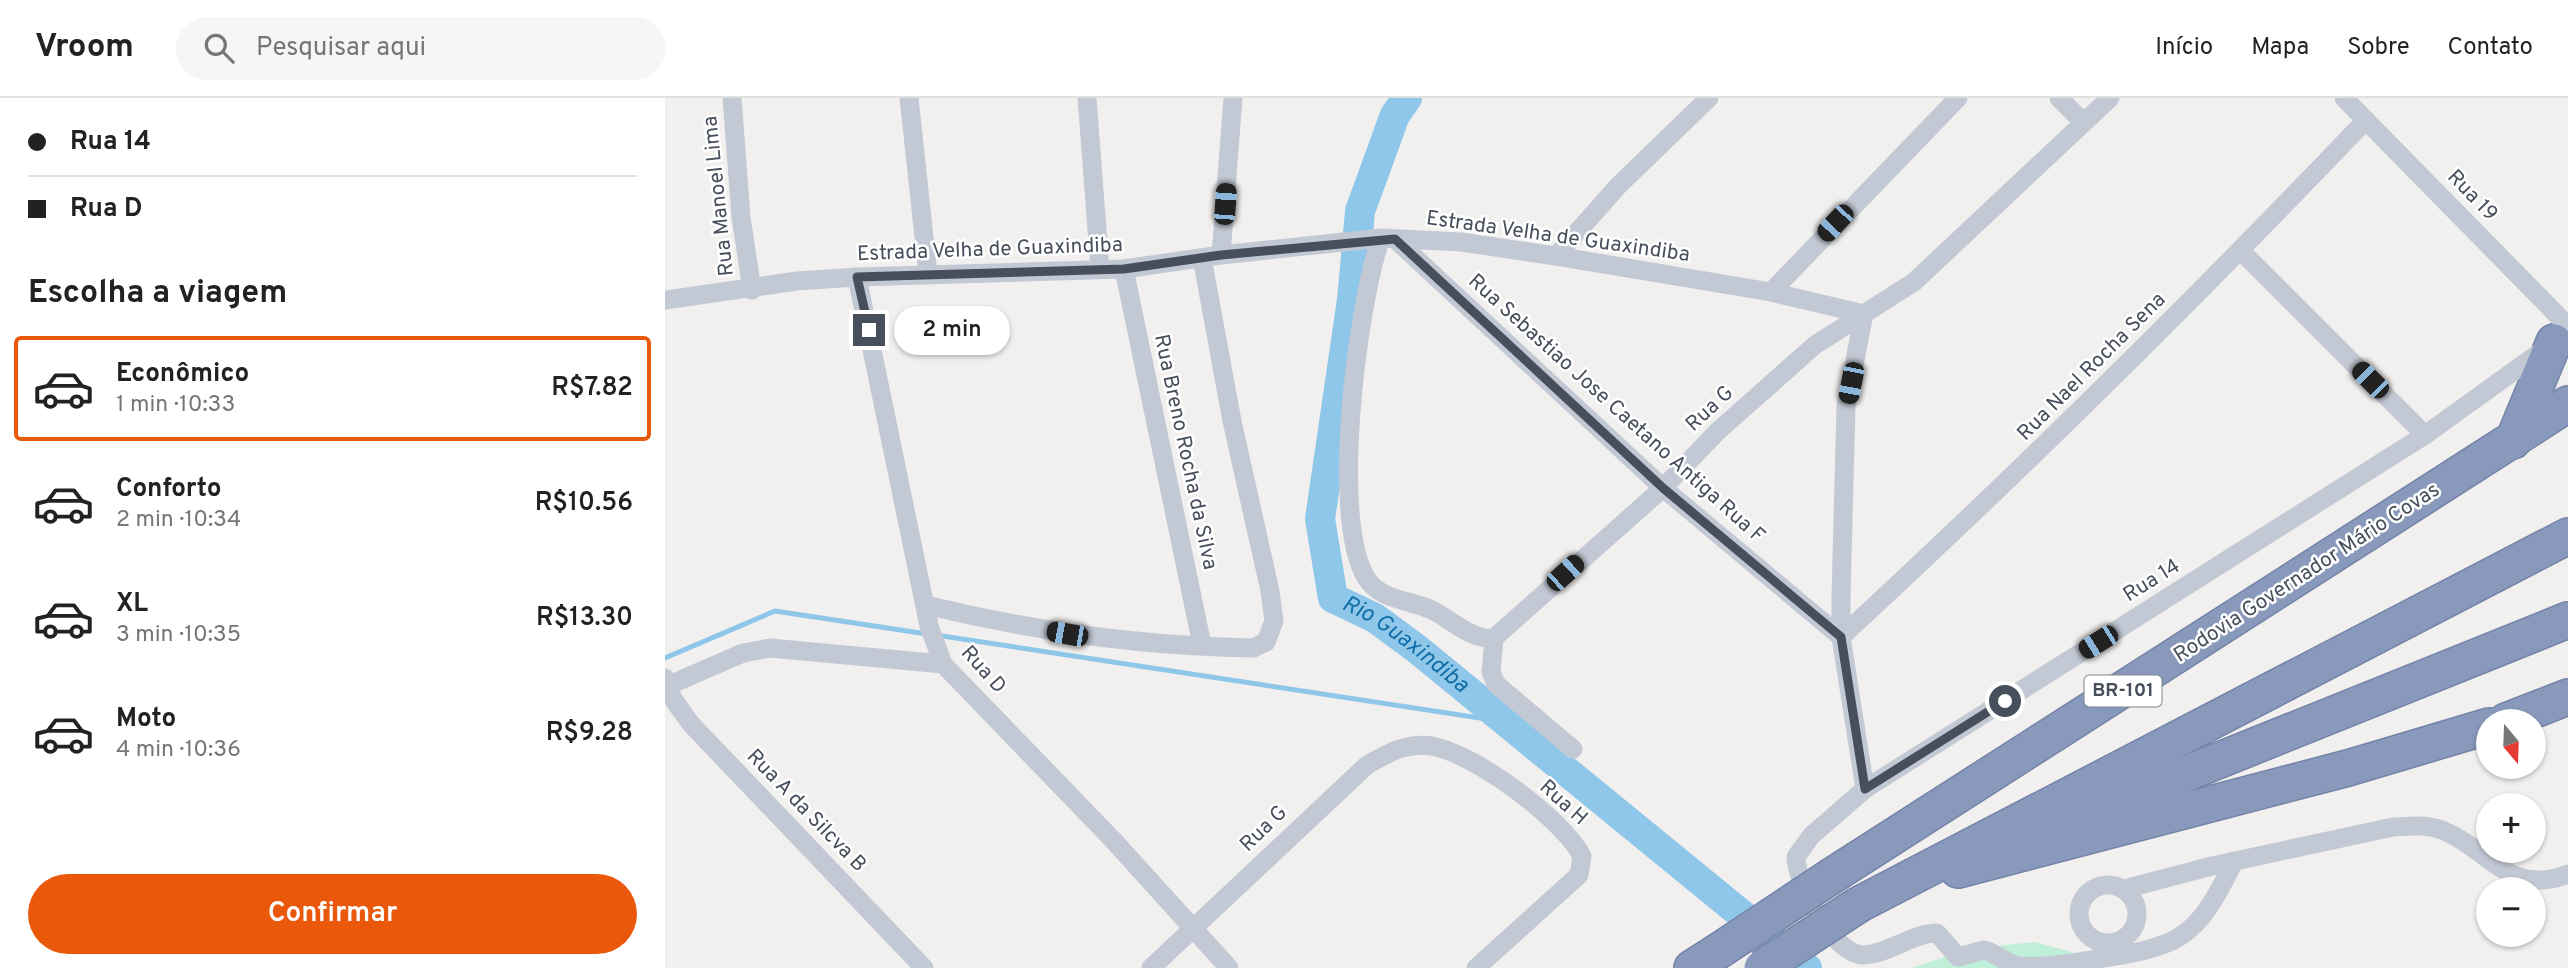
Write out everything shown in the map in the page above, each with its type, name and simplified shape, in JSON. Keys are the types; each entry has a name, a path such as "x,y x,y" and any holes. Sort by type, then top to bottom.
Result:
{"highway":[{"path":"2513,441 2563,334"},
{"name":"Rodovia Governador Mário Covas","path":"1703,961 2568,404"},
{"path":"1762,968 1858,905 2568,536"},
{"path":"1858,905 2568,620"},
{"path":"2537,709 2568,697"},
{"path":"1858,905 1976,864 2335,772 2476,730"}],"street":[{"name":"Rua Manoel Lima","path":"732,98 741,217 752,290"},
{"path":"909,98 929,274"},
{"path":"1087,98 1100,269"},
{"path":"926,605 995,622 1115,641 1258,648 1269,639 1274,621 1257,524 1232,421 1211,256 1233,98"},
{"path":"1556,256 1618,186 1709,98"},
{"path":"1771,292 1958,98"},
{"path":"2059,98 2084,122"},
{"path":"1865,789 1841,637 1842,474 1846,406 1864,314 1914,282 2110,98"},
{"name":"Rua 19","path":"2344,98 2563,334"},
{"name":"Rua Nael Rocha Sena","path":"1841,637 2062,430 2241,251 2366,120"},
{"name":"Estrada Velha de Guaxindiba","path":"665,300 752,290 797,281 929,274 1124,269 1211,256 1372,240 1461,242 1556,256 1771,292 1864,314"},
{"path":"1372,240 1350,417 1350,520 1356,558 1367,580 1379,592 1426,607 1481,638 1494,638 1491,672 1496,684 1573,749"},
{"name":"Rua Sebastiao Jose Caetano Antiga Rua F","path":"1372,240 1841,637"},
{"path":"2241,251 2425,435"},
{"name":"Rua Breno Rocha da Silva","path":"1124,269 1202,645"},
{"name":"Rua D","path":"857,277 929,626 939,654 1194,927 1229,968"},
{"name":"Rua G","path":"1494,638 1663,488 1718,432 1815,345 1864,314"},
{"name":"Rua 14","path":"2234,861 2218,895 2200,921 2178,940 2138,954 2028,968 2010,964 1988,951 1958,957 1941,935 1933,932 1870,954 1853,953 1836,939 1800,880 1796,868 1798,850 1865,789 2425,435 2563,334"},
{"path":"666,680 743,653 770,649 939,654"},
{"name":"Rua A da Silcva B","path":"666,680 683,712 705,739 773,806 924,968"},
{"name":"Rua H","path":"1367,765 1401,747 1431,746 1459,754 1498,776 1578,847 1583,862 1579,875 1476,968"},
{"name":"Rua G","path":"1151,968 1367,765"},
{"path":"2124,889 2234,861 2393,827 2426,826 2447,833 2502,870 2524,879 2544,881 2568,874"}],"green space":[{"path":"2035,942 2101,960 2098,968 1911,968 1969,949"}],"waterway":[{"name":"Rio Guaxindiba","path":"1407,98 1395,115 1360,211 1352,300 1320,519 1333,598 1375,618 1417,649 1807,968"},
{"path":"665,658 775,611 927,634"},
{"path":"936,635 1506,722"}],"route":[{"path":"869,330 857,277 1124,269 1221,255 1395,239 1663,488 1841,637 1865,789 2005,701"}]}
